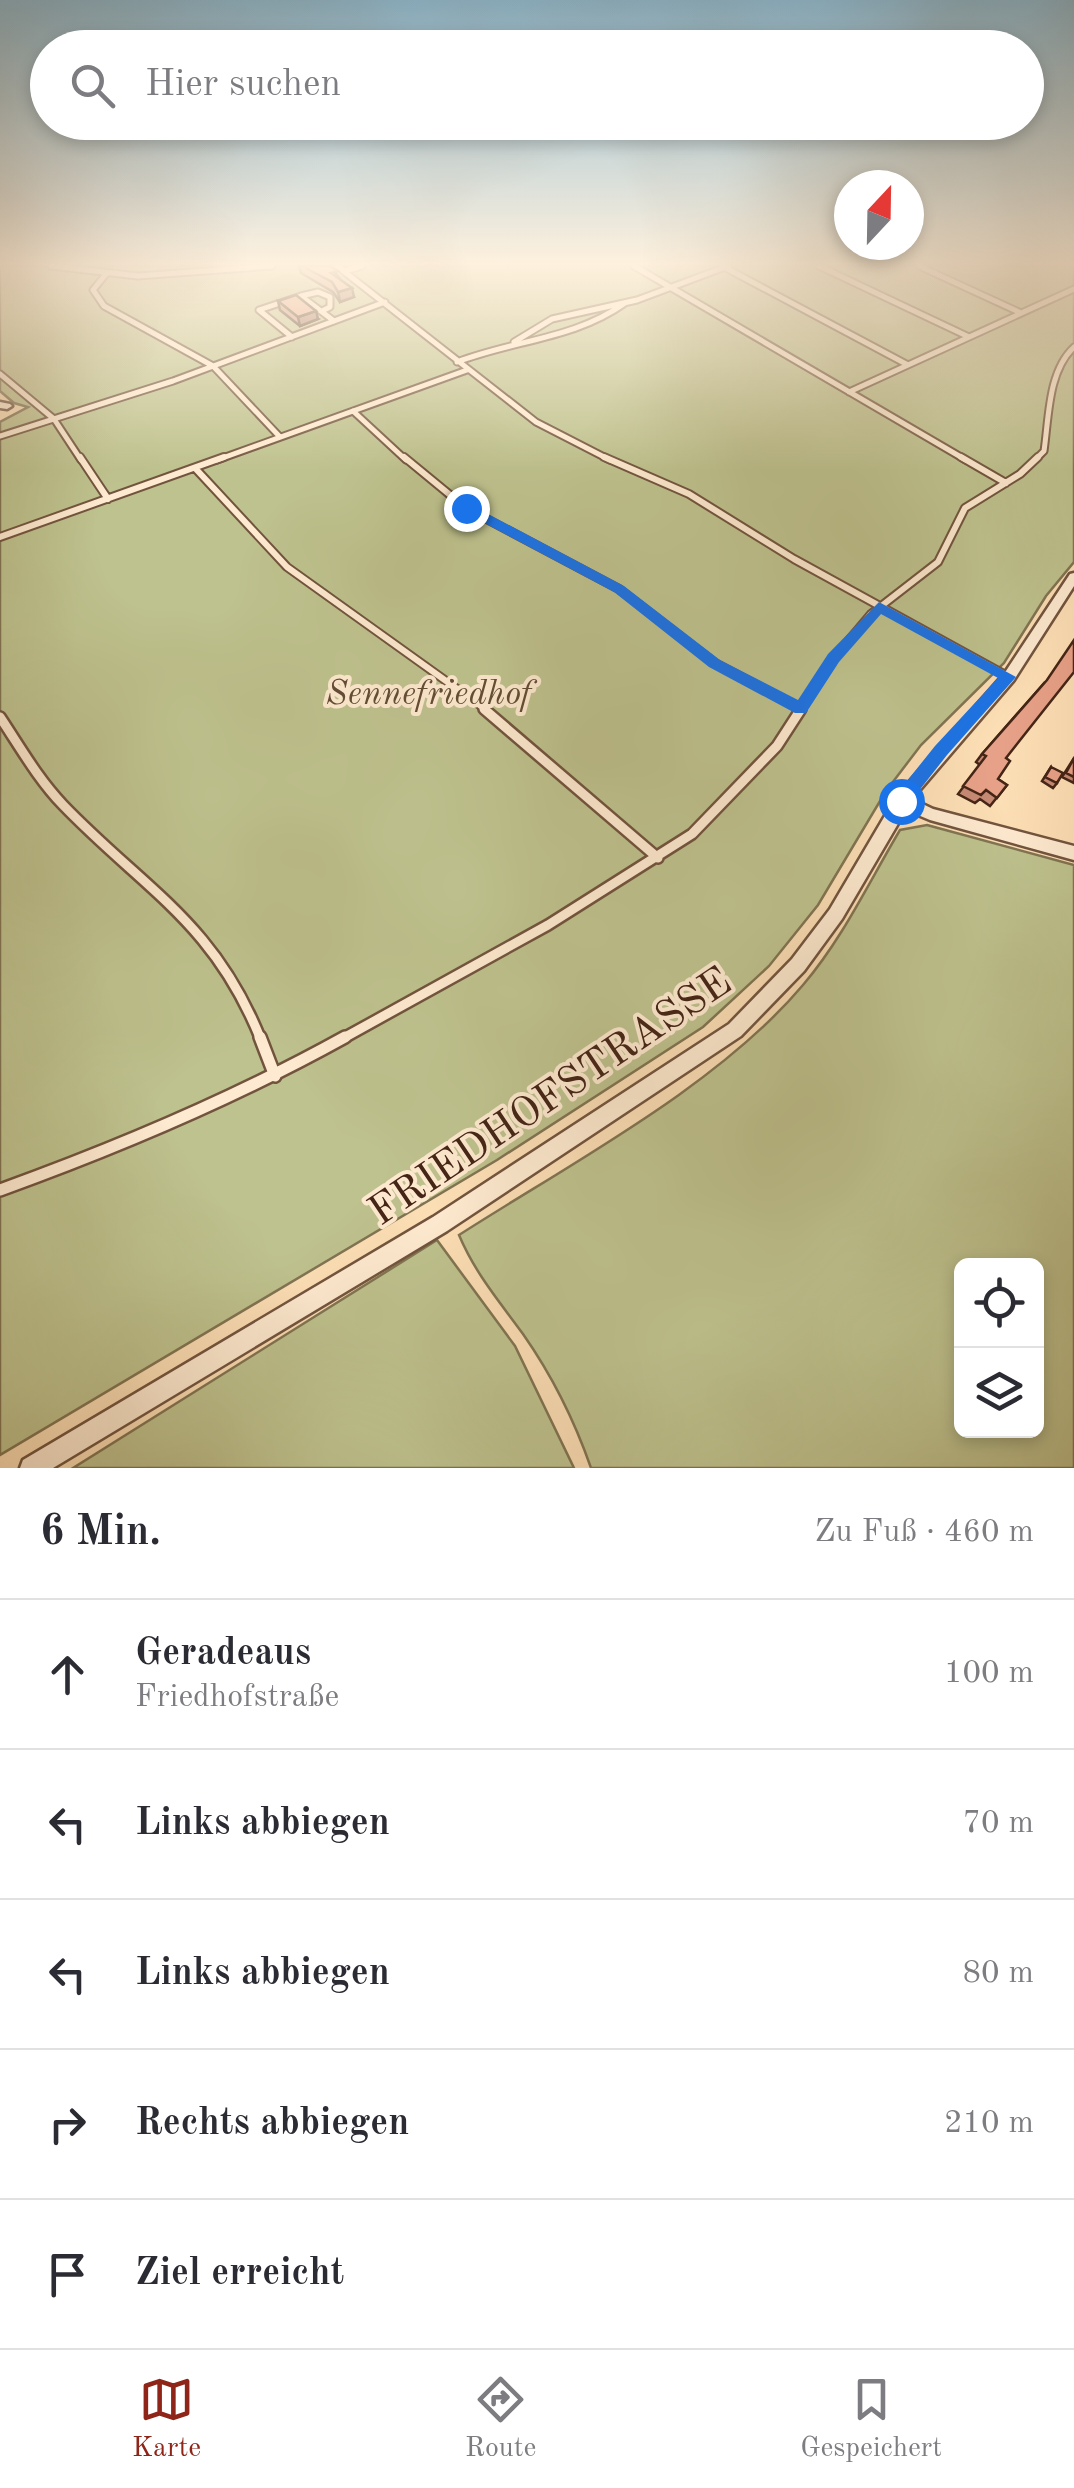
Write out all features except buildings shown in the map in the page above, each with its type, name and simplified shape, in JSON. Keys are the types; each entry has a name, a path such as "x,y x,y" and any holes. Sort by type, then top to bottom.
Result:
{"street":[{"name":"FRIEDHOFSTRASSE","path":"31,1468 440,1224 735,1030 798,965 836,914 901,801 941,750 1009,677 1074,578"},
{"path":"901,801 930,814 1074,853"}],"lane":[{"path":"155,335 212,366 280,437"},
{"path":"0,436 296,335"},
{"path":"424,335 551,430 689,494 879,607 1009,677"},
{"path":"514,342 524,335"},
{"path":"457,362 514,342 562,335"},
{"path":"749,335 1006,483"},
{"path":"852,335 908,365"},
{"path":"964,335 969,337"},
{"path":"849,392 974,335"},
{"path":"0,1190 97,1155 275,1076 420,998 692,834 777,746 834,658 879,607 938,562 965,508 1006,483 1044,451 1057,370 1062,358 1074,347"},
{"path":"0,537 467,370"},
{"path":"0,374 54,419 108,499"},
{"path":"353,411 431,482 466,508 619,589 715,664 800,708"},
{"path":"195,468 287,567 510,728 658,858"},
{"path":"0,717 59,801 128,868 170,900 214,949 260,1034 275,1076"}],"green space":[{"name":"Sennefriedhof","path":"0,335 1074,335 1074,562 1046,596 1004,663 921,745 886,791 818,905 769,966 703,1027 497,1160 0,1455 0,422 28,407 14,403 0,391"},
{"path":"927,825 1074,865 1074,1468 591,1468 553,1382 480,1274 459,1235 641,1121 729,1057 803,985 855,909 900,830"},
{"path":"437,1240 515,1346 574,1468 73,1468"}],"route":[{"path":"466,508 619,589 715,664 800,708 834,658 879,607 1009,677 941,750 901,801"}]}
